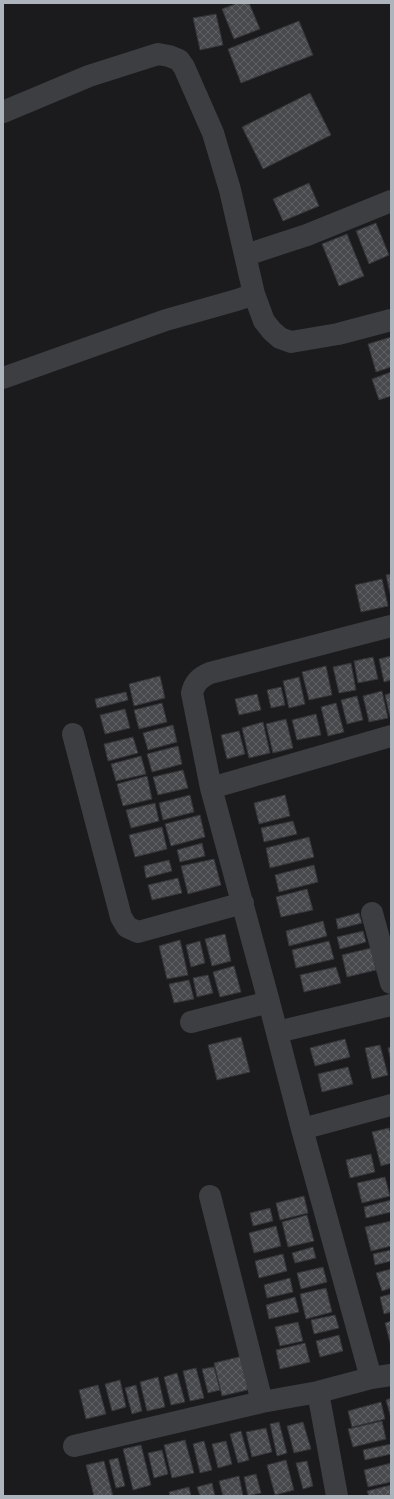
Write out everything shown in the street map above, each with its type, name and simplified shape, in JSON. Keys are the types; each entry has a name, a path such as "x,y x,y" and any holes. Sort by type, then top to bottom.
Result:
{"street":[{"path":"3,112 89,76 158,54 179,60 184,67 213,133 230,190 254,294 264,321 272,331 280,338 291,342 338,334 391,320"},
{"path":"246,255 307,235 391,200"},
{"path":"3,378 166,320 254,294"},
{"path":"74,1446 262,1402 318,1392 381,1376 302,1129 243,903 211,788 192,693 198,680 204,675 391,626"},
{"path":"73,734 121,917 127,927 138,932 243,903"},
{"path":"211,788 391,736"},
{"path":"372,913 391,983"},
{"path":"191,1022 269,1002"},
{"path":"277,1032 391,1004"},
{"path":"302,1129 391,1105"},
{"path":"210,1196 262,1402"},
{"path":"318,1392 337,1496"}],"building":[{"path":"238,3 249,3 260,29 234,39 222,9"},
{"path":"216,14 223,45 200,50 193,18"},
{"path":"299,21 313,55 241,83 228,49"},
{"path":"310,93 331,135 263,169 242,127"},
{"path":"309,183 319,206 283,221 273,199"},
{"path":"376,223 389,255 369,264 356,231"},
{"path":"347,234 364,276 339,286 322,244"},
{"path":"391,337 391,367 376,372 368,344"},
{"path":"391,372 391,396 379,400 372,379"},
{"path":"391,574 391,598 386,575"},
{"path":"382,579 388,606 361,612 355,585"},
{"path":"391,656 391,680 384,682 379,659"},
{"path":"373,657 378,679 358,683 354,661"},
{"path":"351,663 356,690 339,693 333,667"},
{"path":"326,666 332,695 309,700 302,672"},
{"path":"160,676 165,698 134,706 129,684"},
{"path":"299,677 305,704 289,708 283,681"},
{"path":"281,687 285,705 271,708 267,690"},
{"path":"382,691 388,718 369,722 363,696"},
{"path":"126,692 128,700 97,708 95,699"},
{"path":"391,693 391,717 390,717 385,695"},
{"path":"257,694 261,710 239,715 235,699"},
{"path":"357,696 363,720 347,724 341,700"},
{"path":"162,703 167,722 139,729 134,710"},
{"path":"336,703 344,732 328,736 321,707"},
{"path":"125,709 130,728 105,734 100,715"},
{"path":"316,714 321,735 297,740 292,720"},
{"path":"286,719 293,748 273,753 266,724"},
{"path":"263,722 270,753 249,758 242,728"},
{"path":"173,725 177,742 148,750 143,733"},
{"path":"239,731 245,754 227,759 221,735"},
{"path":"133,737 138,753 108,761 104,744"},
{"path":"178,746 182,764 152,772 147,754"},
{"path":"141,756 146,774 116,781 111,764"},
{"path":"183,770 188,788 158,795 153,777"},
{"path":"147,776 152,799 123,806 117,784"},
{"path":"190,795 194,812 163,820 159,803"},
{"path":"285,795 290,816 259,824 254,803"},
{"path":"155,803 159,821 131,828 126,810"},
{"path":"200,815 205,837 171,846 165,824"},
{"path":"293,821 297,834 264,842 261,828"},
{"path":"162,827 167,849 135,857 129,835"},
{"path":"309,837 314,857 270,868 266,848"},
{"path":"202,843 205,856 180,862 177,850"},
{"path":"214,859 221,885 188,894 181,866"},
{"path":"169,860 172,871 146,878 144,866"},
{"path":"314,865 318,882 279,892 275,875"},
{"path":"178,878 182,893 152,900 148,885"},
{"path":"307,889 313,910 281,917 276,897"},
{"path":"359,913 362,923 338,929 336,919"},
{"path":"323,921 327,936 289,946 286,931"},
{"path":"363,931 366,942 340,949 337,937"},
{"path":"225,934 231,961 212,966 205,939"},
{"path":"180,940 188,975 167,979 159,946"},
{"path":"200,941 205,963 191,967 186,945"},
{"path":"329,941 334,959 296,968 292,950"},
{"path":"371,948 376,970 347,977 342,955"},
{"path":"234,966 241,992 220,997 213,972"},
{"path":"336,967 341,983 304,992 300,975"},
{"path":"208,975 213,993 197,997 193,978"},
{"path":"189,980 194,999 174,1003 169,984"},
{"path":"241,1037 250,1072 217,1080 208,1045"},
{"path":"345,1039 350,1057 315,1066 310,1048"},
{"path":"380,1045 388,1075 372,1079 365,1048"},
{"path":"391,1047 391,1062 388,1048"},
{"path":"348,1067 353,1084 322,1092 318,1074"},
{"path":"389,1128 391,1135 391,1163 381,1166 372,1132"},
{"path":"371,1154 375,1172 350,1178 346,1160"},
{"path":"385,1177 390,1196 362,1203 357,1183"},
{"path":"304,1196 308,1213 280,1220 276,1203"},
{"path":"391,1200 391,1212 366,1218 364,1207"},
{"path":"270,1208 273,1221 253,1226 250,1213"},
{"path":"307,1215 314,1241 288,1247 282,1222"},
{"path":"391,1221 391,1246 371,1251 365,1227"},
{"path":"276,1226 281,1246 254,1253 249,1233"},
{"path":"313,1247 316,1258 295,1263 292,1253"},
{"path":"391,1250 391,1261 375,1265 373,1254"},
{"path":"283,1254 287,1271 259,1278 255,1261"},
{"path":"323,1267 327,1282 301,1289 297,1273"},
{"path":"391,1269 391,1288 382,1291 376,1273"},
{"path":"290,1278 293,1292 267,1298 264,1285"},
{"path":"326,1288 332,1312 306,1319 300,1294"},
{"path":"391,1294 391,1312 384,1314 380,1297"},
{"path":"295,1297 299,1312 269,1319 266,1305"},
{"path":"335,1315 339,1328 314,1334 311,1320"},
{"path":"391,1321 391,1346 385,1323"},
{"path":"298,1322 303,1341 280,1346 275,1327"},
{"path":"339,1335 343,1351 320,1357 316,1341"},
{"path":"305,1343 310,1362 280,1369 276,1350"},
{"path":"243,1356 251,1389 222,1396 214,1363"},
{"path":"214,1367 220,1390 208,1393 202,1369"},
{"path":"196,1368 204,1398 190,1401 183,1371"},
{"path":"177,1373 185,1402 171,1405 164,1377"},
{"path":"158,1377 165,1407 147,1411 140,1382"},
{"path":"120,1380 126,1407 112,1411 105,1384"},
{"path":"98,1385 106,1414 86,1419 79,1390"},
{"path":"136,1385 142,1411 132,1414 125,1388"},
{"path":"391,1398 391,1418 386,1400"},
{"path":"381,1402 385,1419 352,1427 348,1411"},
{"path":"382,1421 386,1439 353,1447 348,1429"},
{"path":"279,1422 287,1453 277,1456 270,1424"},
{"path":"303,1422 311,1449 294,1453 287,1426"},
{"path":"266,1428 272,1452 252,1457 246,1432"},
{"path":"241,1431 249,1460 238,1463 230,1434"},
{"path":"185,1440 194,1473 172,1478 164,1445"},
{"path":"204,1441 212,1470 200,1473 193,1444"},
{"path":"226,1441 232,1464 218,1468 212,1444"},
{"path":"391,1444 391,1454 365,1460 363,1450"},
{"path":"141,1445 151,1485 133,1490 123,1449"},
{"path":"162,1450 168,1474 154,1478 148,1453"},
{"path":"118,1458 125,1486 116,1488 109,1460"},
{"path":"286,1460 294,1490 275,1495 267,1465"},
{"path":"104,1461 113,1496 94,1496 86,1465"},
{"path":"307,1461 313,1486 303,1489 296,1463"},
{"path":"391,1463 391,1482 368,1487 364,1470"},
{"path":"256,1474 261,1493 248,1496 244,1477"},
{"path":"239,1476 243,1496 223,1496 219,1481"},
{"path":"212,1483 215,1496 200,1496 197,1487"},
{"path":"391,1485 391,1496 369,1496 367,1491"},
{"path":"189,1487 191,1496 170,1496 169,1492"}]}
